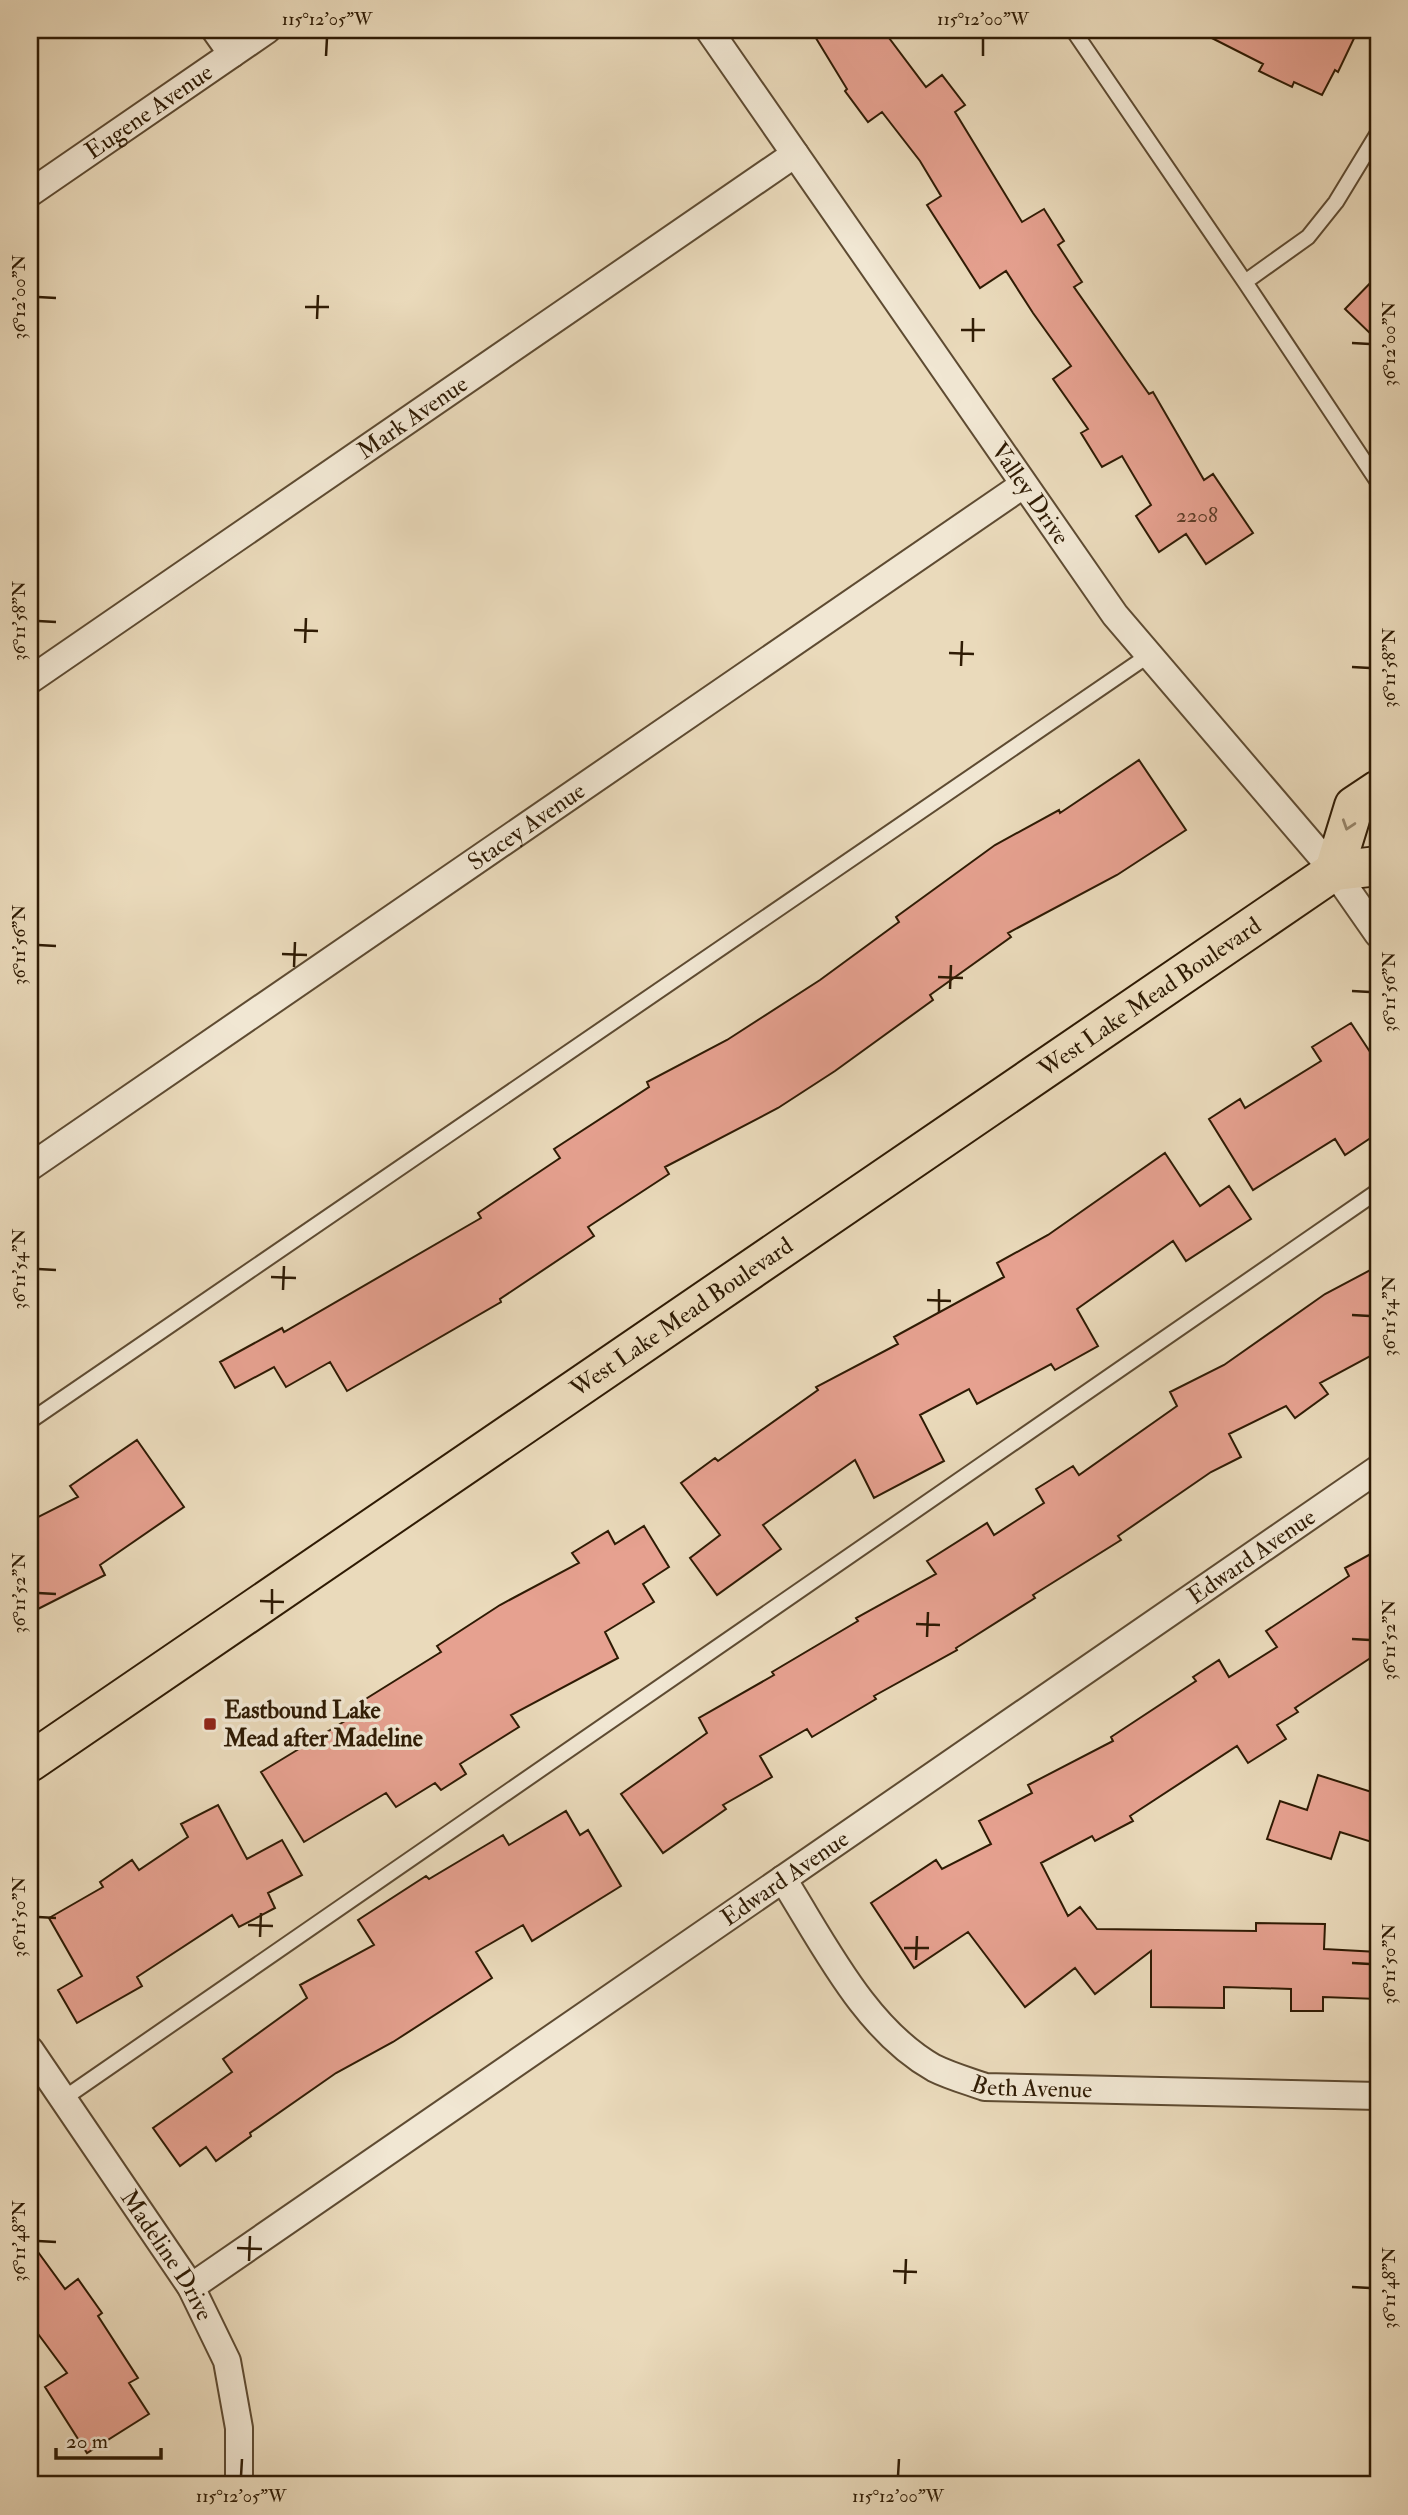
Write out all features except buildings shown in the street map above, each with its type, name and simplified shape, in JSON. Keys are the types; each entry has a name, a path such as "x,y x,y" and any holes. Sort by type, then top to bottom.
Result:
{"main road":[{"path":"1334,871 1354,806 1378,790"},
{"name":"West Lake Mead Boulevard","path":"30,1762 1334,871 1378,866"}],"street":[{"path":"215,30 232,54"},
{"name":"Eugene Avenue","path":"30,193 267,30"},
{"name":"Valley Drive","path":"709,30 1115,615 1334,871 1378,934"},
{"name":"Mark Avenue","path":"30,680 795,154"},
{"name":"Stacey Avenue","path":"30,1167 1023,485"},
{"name":"Edward Avenue","path":"191,2287 1378,1469"},
{"name":"Beth Avenue","path":"783,1879 859,1999 893,2038 934,2068 985,2087 1378,2096"},
{"name":"Madeline Drive","path":"30,2050 191,2287 226,2361 239,2428 239,2485"}],"lane":[{"path":"1073,30 1378,482"},
{"path":"1245,282 1308,237 1336,202 1378,133"},
{"path":"30,1421 1149,655"},
{"path":"63,2099 1378,1191"}],"place":[{"name":"Eastbound Lake Mead after Madeline","path":"210,1724"}]}
